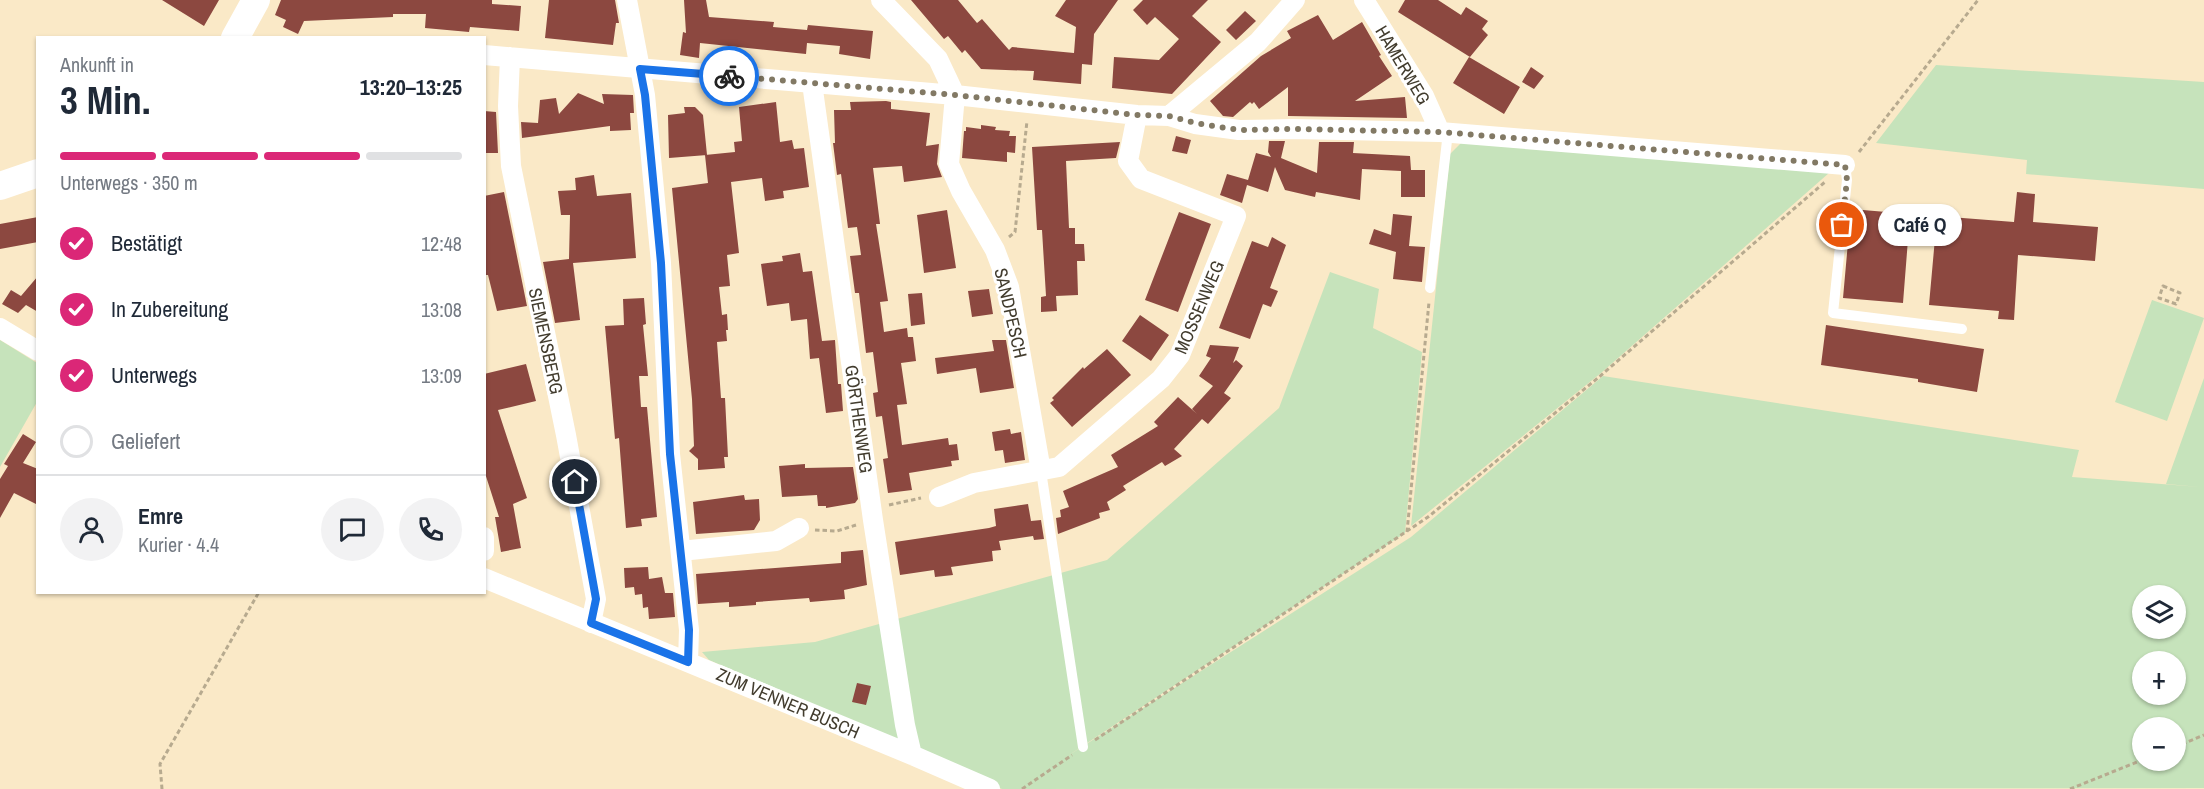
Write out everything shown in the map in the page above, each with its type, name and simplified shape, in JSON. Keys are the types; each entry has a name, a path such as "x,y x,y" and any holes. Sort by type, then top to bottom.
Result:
{"street":[{"path":"237,36 256,0"},
{"path":"627,0 645,95 661,263 670,454 689,630 688,662"},
{"path":"881,0 938,59 955,95"},
{"path":"1169,116 1258,42 1295,0"},
{"name":"HAMERWEG","path":"1364,0 1444,132"},
{"path":"486,55 955,95 1029,105 1169,116 1239,130 1444,132 1845,165"},
{"name":"SIEMENSBERG","path":"510,57 508,106 511,166 566,435 596,599 591,623"},
{"name":"GÖRTHENWEG","path":"812,83 873,520 904,725 912,754"},
{"name":"SANDPESCH","path":"955,95 949,164 995,250 1009,287 1041,471"},
{"name":"MOSSENWEG","path":"939,496 974,483 1059,467 1161,379 1180,355 1236,216 1141,179 1128,161 1137,115"},
{"path":"0,186 36,174"},
{"path":"0,328 36,350"},
{"path":"681,551 776,542 799,528"},
{"name":"ZUM VENNER BUSCH","path":"486,579 912,754 990,789"}],"lane":[{"path":"1430,288 1444,132"},
{"path":"1845,165 1847,180 1833,313 1962,329"},
{"path":"1041,471 1083,747"}],"path":[{"path":"1022,789 1407,533 1599,377 1856,156 1978,0"},
{"path":"995,250 1016,232 1029,105"},
{"path":"2163,286 2180,293 2176,304 2159,298 2163,286"},
{"path":"1407,533 1430,288"},
{"path":"799,528 837,531 873,520 878,508 912,499 939,496"},
{"path":"162,789 160,764 258,594"},
{"path":"2186,742 2204,735"},
{"path":"2070,789 2132,764"}],"green space":[{"path":"1936,65 2204,82 2204,189 2026,174 2027,160 1876,143"},
{"path":"1461,143 1829,173 1601,373 1411,526 1450,154"},
{"path":"1330,272 1379,289 1373,328 1422,352 1405,533 1066,757 1411,537 1603,376 2079,450 2072,477 2200,487 2166,484 2204,378 2204,788 1002,789 709,660 702,652 815,642 1107,560 1279,408"},
{"path":"2152,300 2204,318 2167,421 2115,402"},
{"path":"0,340 36,362 36,404 0,467"}],"building":[{"path":"162,0 219,0 204,26"},
{"path":"281,0 492,0 492,4 521,6 519,31 470,27 469,32 425,28 426,14 393,14 393,17 304,21 298,34 283,27 286,20 275,15"},
{"path":"549,0 615,0 619,23 616,23 613,45 545,38"},
{"path":"684,0 706,0 709,17 774,22 773,27 807,30 808,25 873,31 870,59 839,54 840,46 807,43 806,54 700,43 699,58 680,55 683,32 686,33"},
{"path":"911,0 958,0 977,23 982,19 1009,50 1012,47 1074,53 1076,27 1055,16 1066,0 1118,0 1094,34 1092,65 1082,64 1081,84 1033,80 1034,71 981,69 965,50 962,53 948,36 944,39"},
{"path":"1143,0 1208,0 1192,16 1221,42 1172,94 1112,88 1114,57 1159,60 1179,39 1155,17 1147,25 1133,10"},
{"path":"1405,0 1438,0 1461,15 1466,7 1488,21 1482,29 1488,35 1470,57 1398,12"},
{"path":"1245,11 1256,21 1236,40 1226,30"},
{"path":"1318,15 1333,40 1362,22 1392,76 1355,101 1405,97 1407,118 1288,116 1288,87 1259,109 1254,102 1252,104 1250,102 1233,117 1223,116 1210,101 1261,56 1291,38 1287,31"},
{"path":"1469,57 1520,87 1504,114 1453,83"},
{"path":"1531,67 1544,76 1534,89 1522,82"},
{"path":"578,93 604,104 602,94 633,95 634,113 630,113 631,130 610,131 610,126 522,138 521,122 538,123 540,100 556,98 559,114"},
{"path":"776,102 780,142 792,140 794,149 804,148 809,187 783,191 784,198 765,201 762,178 731,182 739,253 727,255 730,286 719,287 722,315 727,314 728,330 726,330 727,341 717,342 721,398 725,398 728,457 724,457 725,468 698,470 698,459 689,451 694,446 692,399 672,188 708,183 705,155 735,152 734,142 742,141 739,107"},
{"path":"850,102 891,102 891,109 930,113 926,146 939,144 937,164 942,177 904,182 902,166 873,168 880,224 876,224 888,301 880,302 884,332 907,328 908,337 913,337 916,361 901,363 907,404 897,405 902,445 948,438 949,445 957,444 959,460 951,461 952,466 909,473 912,490 888,493 883,459 888,458 882,416 876,417 873,393 878,392 873,352 866,353 859,293 855,293 850,256 861,255 857,227 848,228 841,174 837,175 833,143 835,143 834,110 851,110"},
{"path":"684,107 695,107 703,115 707,155 669,158 668,115 685,113"},
{"path":"486,111 496,112 498,153 486,153"},
{"path":"981,125 996,127 995,130 1010,131 1009,136 1016,136 1015,153 1007,152 1007,162 962,158 966,127 981,129"},
{"path":"1176,136 1191,140 1187,154 1172,151"},
{"path":"1269,141 1285,141 1281,158 1317,173 1319,142 1354,142 1353,153 1410,156 1411,170 1425,170 1425,197 1401,197 1401,171 1362,169 1360,200 1316,192 1315,197 1285,190 1275,167 1268,192 1247,185 1242,203 1220,195 1227,174 1248,180 1256,153 1271,157 1268,152"},
{"path":"1120,142 1116,158 1066,161 1069,228 1075,228 1075,244 1084,244 1085,261 1077,261 1078,295 1056,296 1057,311 1041,312 1041,297 1046,296 1042,230 1037,230 1032,147"},
{"path":"594,175 597,196 631,193 636,258 573,263 580,320 555,323 543,262 569,259 570,215 561,215 558,191 576,190 575,178"},
{"path":"504,192 527,306 497,311 488,275 486,275 486,196"},
{"path":"2017,192 2035,194 2033,222 2098,227 2095,261 2018,255 2014,320 1998,319 1999,311 1929,305 1937,216 2014,222"},
{"path":"1851,209 1910,214 1903,303 1843,298"},
{"path":"947,210 956,268 924,273 917,215"},
{"path":"1179,212 1211,224 1178,312 1145,300"},
{"path":"1393,214 1412,216 1409,246 1425,247 1422,282 1393,279 1396,252 1369,244 1374,229 1391,235"},
{"path":"36,217 36,242 0,249 0,224"},
{"path":"1272,237 1286,245 1270,288 1278,291 1271,307 1263,304 1250,339 1219,328 1252,241 1268,247"},
{"path":"800,253 803,272 812,271 822,341 835,340 838,384 841,384 843,411 826,413 819,358 810,359 807,319 791,321 789,303 767,306 761,264 783,261 782,256"},
{"path":"36,278 36,311 26,305 18,313 2,304 11,290 21,296"},
{"path":"989,289 993,314 972,317 968,291"},
{"path":"922,293 925,324 911,326 908,294"},
{"path":"644,298 646,324 643,325 648,376 639,376 641,407 647,407 657,517 641,519 642,526 626,528 619,438 615,439 605,326 624,325 623,299"},
{"path":"1140,315 1169,335 1151,361 1122,341"},
{"path":"1826,325 1984,349 1977,392 1918,382 1918,379 1821,365"},
{"path":"992,340 1006,340 1014,388 980,393 976,368 937,374 935,358 994,351"},
{"path":"1210,345 1239,347 1233,363 1236,360 1243,366 1224,393 1231,398 1208,424 1202,419 1174,449 1182,456 1165,466 1162,462 1123,486 1126,490 1107,502 1110,510 1099,513 1100,518 1058,534 1056,518 1061,517 1060,510 1069,507 1063,491 1118,467 1111,455 1158,426 1154,422 1178,397 1197,414 1192,409 1213,386 1199,376 1211,358 1206,356"},
{"path":"1107,349 1131,375 1072,427 1050,403 1054,400 1052,398 1083,367 1084,369"},
{"path":"526,364 536,401 498,410 527,498 513,504 521,548 501,552 495,517 499,517 486,476 486,374"},
{"path":"1010,429 1011,434 1021,432 1025,460 1005,463 1003,450 995,451 992,432"},
{"path":"23,434 36,442 23,463 36,468 36,504 14,493 0,518 0,479 8,466 4,464"},
{"path":"805,464 805,468 853,467 858,499 855,503 826,508 826,506 818,506 817,495 782,497 779,466"},
{"path":"744,495 745,500 759,499 760,520 754,530 696,534 693,502"},
{"path":"1028,504 1031,521 1041,520 1044,539 1034,540 1033,536 999,541 1001,550 992,551 993,561 951,567 953,575 935,577 934,570 900,575 895,542 996,526 994,509"},
{"path":"863,550 867,585 844,590 845,599 810,602 809,598 756,602 756,605 729,607 729,602 698,604 696,574 841,563 841,552"},
{"path":"648,567 649,579 662,577 665,593 673,593 675,617 649,619 648,607 643,608 642,594 635,595 634,587 625,588 624,568"},
{"path":"857,683 871,686 866,705 852,702"}],"way so far":[{"path":"729,76 955,95 1029,105 1137,115 1169,116 1239,130 1440,132 1845,165 1847,180 1842,225"}],"place":[{"name":"Café Q","path":"1842,225"}],"route":[{"path":"575,482 596,599 591,623 688,662 689,630 670,454 661,263 645,95 640,69 729,76"}]}
